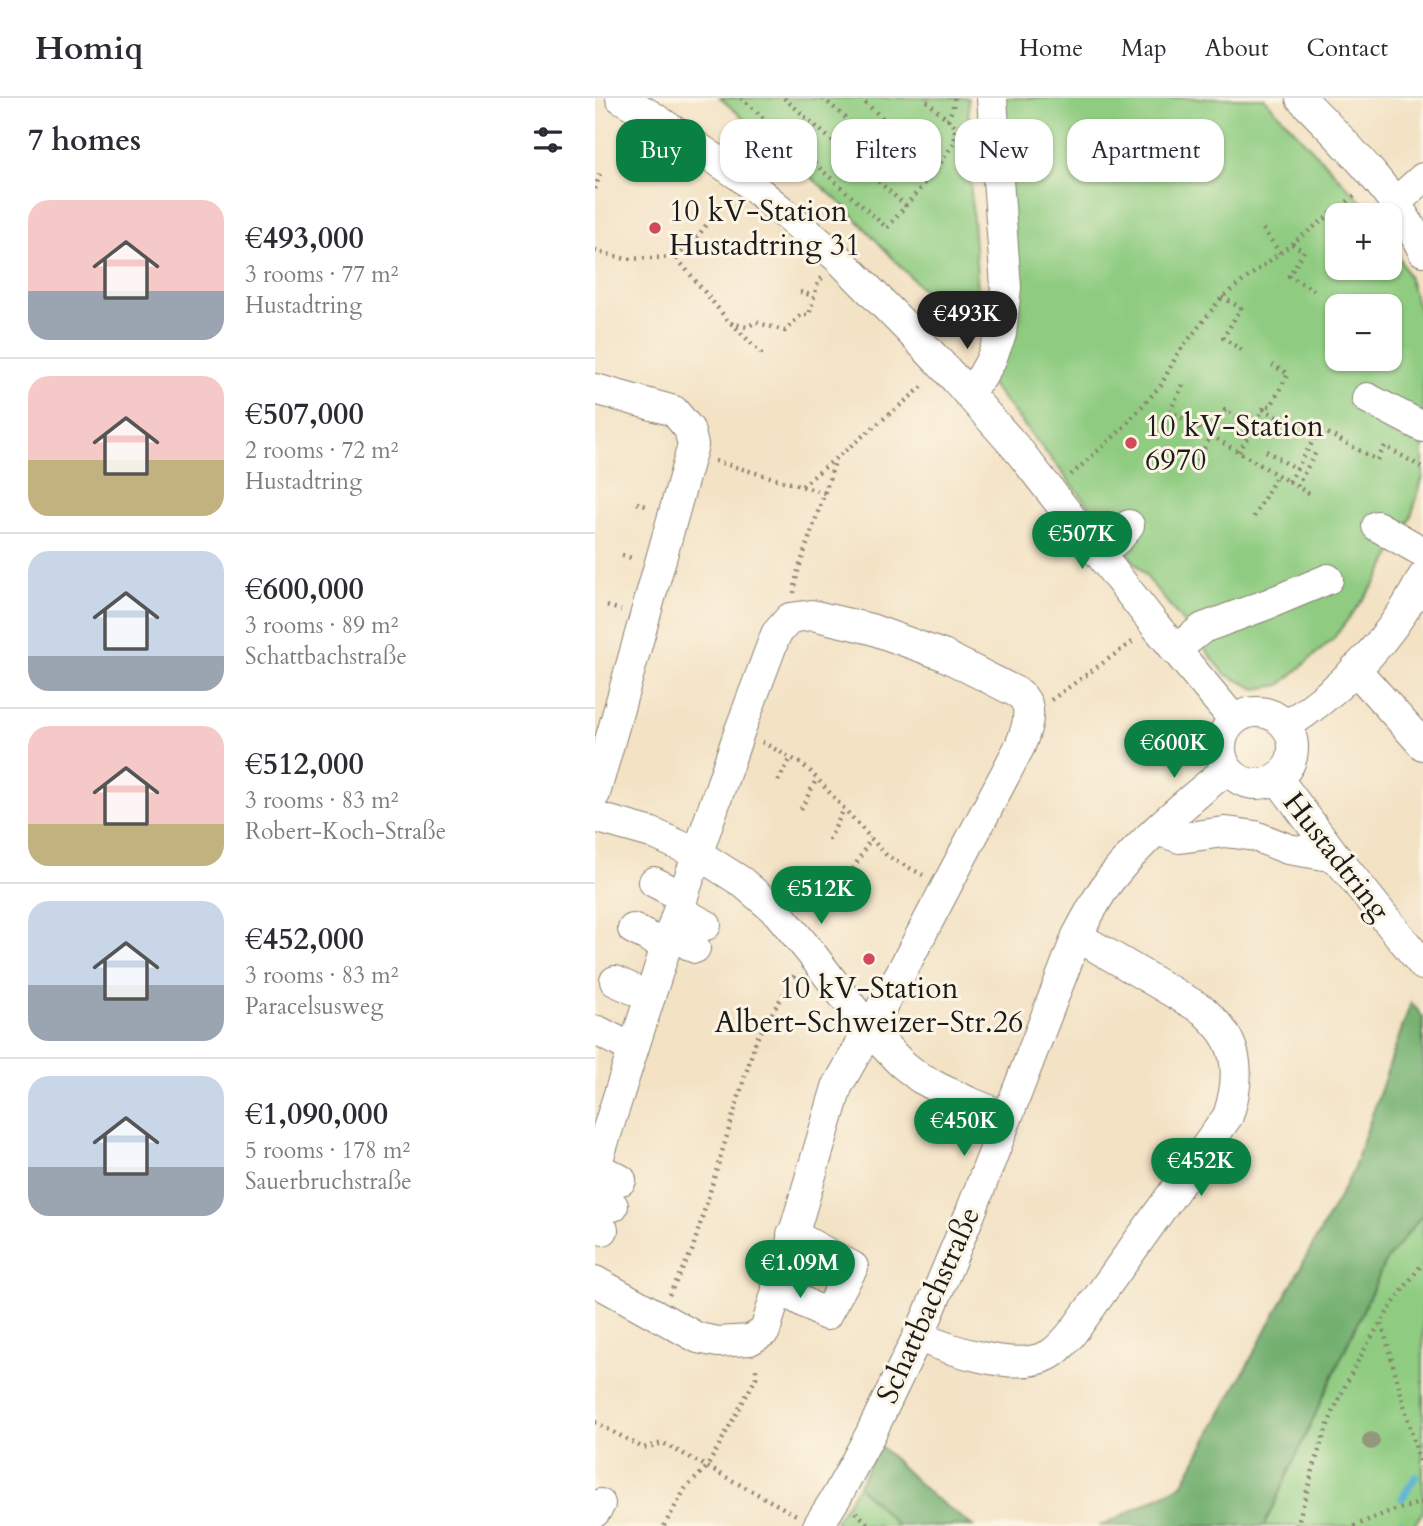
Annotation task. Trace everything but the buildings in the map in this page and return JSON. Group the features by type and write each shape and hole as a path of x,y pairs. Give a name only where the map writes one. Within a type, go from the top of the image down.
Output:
{"street":[{"path":"621,98 740,176 838,258 956,381 1053,492 1175,650 1234,720"},
{"path":"956,381 981,378 1001,334 1006,287 992,98"},
{"path":"1301,98 1340,138 1395,203 1423,178"},
{"path":"1402,215 1423,251"},
{"path":"595,389 674,411 689,429 693,445 595,794"},
{"path":"1367,398 1423,427"},
{"path":"1101,553 1120,537 1129,525"},
{"path":"1377,526 1423,552"},
{"path":"1227,769 1221,755 1222,739 1234,720 1257,712 1273,716 1286,726 1307,712 1355,670 1378,645 1404,610 1423,577"},
{"path":"1175,650 1203,628 1328,579"},
{"path":"595,1281 698,1338 718,1342 750,1340 765,1331 837,1087 870,1031 1020,746 1026,730 1027,704 1020,694 943,655 871,629 833,619 812,615 790,618 776,634 698,853 663,989 613,1107 605,1186"},
{"path":"1355,670 1423,745"},
{"name":"Hustadtring","path":"1227,769 1250,784 1260,784 1277,778 1289,766 1293,750 1286,726"},
{"name":"Schattbachstraße","path":"811,1523 837,1496 918,1336 970,1214 1077,936 1091,909 1110,880 1157,831 1182,806 1227,769"},
{"name":"Hustadtring","path":"1277,778 1336,858 1423,965"},
{"path":"595,817 652,833 698,853 742,883 778,913 870,1031 901,1063 920,1078 1006,1117"},
{"path":"1157,831 1180,838 1223,832 1255,836 1288,849 1336,858"},
{"path":"654,882 663,989"},
{"path":"633,929 663,989"},
{"path":"918,1336 946,1348 1008,1362 1025,1363 1050,1355 1076,1328 1228,1116 1235,1091 1235,1068 1228,1040 1217,1024 1203,1010 1077,936"},
{"path":"615,981 663,989"},
{"path":"598,1031 663,989"},
{"path":"778,1287 826,1315 853,1267 792,1234"}],"path":[{"path":"741,98 887,228 925,182"},
{"path":"784,98 906,206"},
{"path":"823,98 922,185"},
{"path":"860,98 884,119"},
{"path":"923,98 955,126 955,141 941,162"},
{"path":"948,120 954,98"},
{"path":"595,189 600,173"},
{"path":"1053,492 1121,430 1161,385 1178,353 1222,298 1376,179"},
{"path":"595,250 626,259 676,257 695,240 721,205"},
{"path":"1263,229 1280,253"},
{"path":"1292,244 1304,251 1289,276 1314,290"},
{"path":"676,257 730,323 761,353 760,359"},
{"path":"730,323 747,327 757,323 785,331 801,315 809,315 818,282 838,258"},
{"path":"800,292 814,296"},
{"path":"1222,298 1241,308 1223,338 1242,350"},
{"path":"1239,452 1265,406 1271,407 1288,374 1272,365"},
{"path":"802,486 922,387 956,381"},
{"path":"1184,385 1170,411 1310,494"},
{"path":"1263,409 1285,421"},
{"path":"1194,467 1225,410 1253,426"},
{"path":"1289,481 1320,429 1377,460 1385,446 1423,468"},
{"path":"1265,452 1296,469"},
{"path":"1297,486 1316,452"},
{"path":"691,454 825,493"},
{"path":"790,618 797,574 836,459"},
{"path":"1254,517 1277,475"},
{"path":"622,555 633,558"},
{"path":"1060,694 1119,653"},
{"path":"740,730 802,764 887,856 946,886"},
{"path":"778,781 791,758"},
{"path":"801,809 817,779"},
{"path":"828,840 844,808"},
{"path":"853,869 870,838"},
{"path":"658,1316 692,1251 757,1040 798,969 811,953"},
{"path":"1297,1526 1322,1443 1343,1390 1370,1340 1423,1263"},
{"path":"1382,1323 1423,1475"},
{"path":"664,1526 685,1489 707,1467 756,1378 756,1357 750,1340"},
{"path":"595,1422 643,1448 663,1443 811,1523"},
{"path":"1354,1526 1423,1502"}],"green space":[{"path":"720,98 968,98 969,119 955,119 955,182 971,182 978,291 930,298 844,206 816,182 817,119 744,119"},
{"path":"1003,98 1264,98 1363,203 1325,203 1325,280 1402,280 1402,264 1408,276 1423,322 1423,476 1411,517 1378,580 1332,640 1280,685 1256,689 1225,674 990,383 999,182 1053,182 1053,119 1002,119"},
{"path":"1411,1002 1423,1017 1423,1214 1385,1262 1264,1526 1099,1526 1182,1485 1352,1173"},
{"path":"1423,1214 1423,1512 1413,1526 1264,1526 1385,1262"},
{"path":"879,1445 932,1496 973,1526 898,1526 858,1486"},
{"path":"858,1486 898,1526 840,1526 835,1521"}],"waterway":[{"path":"1402,1498 1416,1476"}],"place":[{"name":"10 kV-Station Hustadtring 31","path":"655,228"},
{"name":"10 kV-Station 6970","path":"1131,443"},
{"name":"10 kV-Station Albert-Schweizer-Str.26","path":"869,959"}]}
